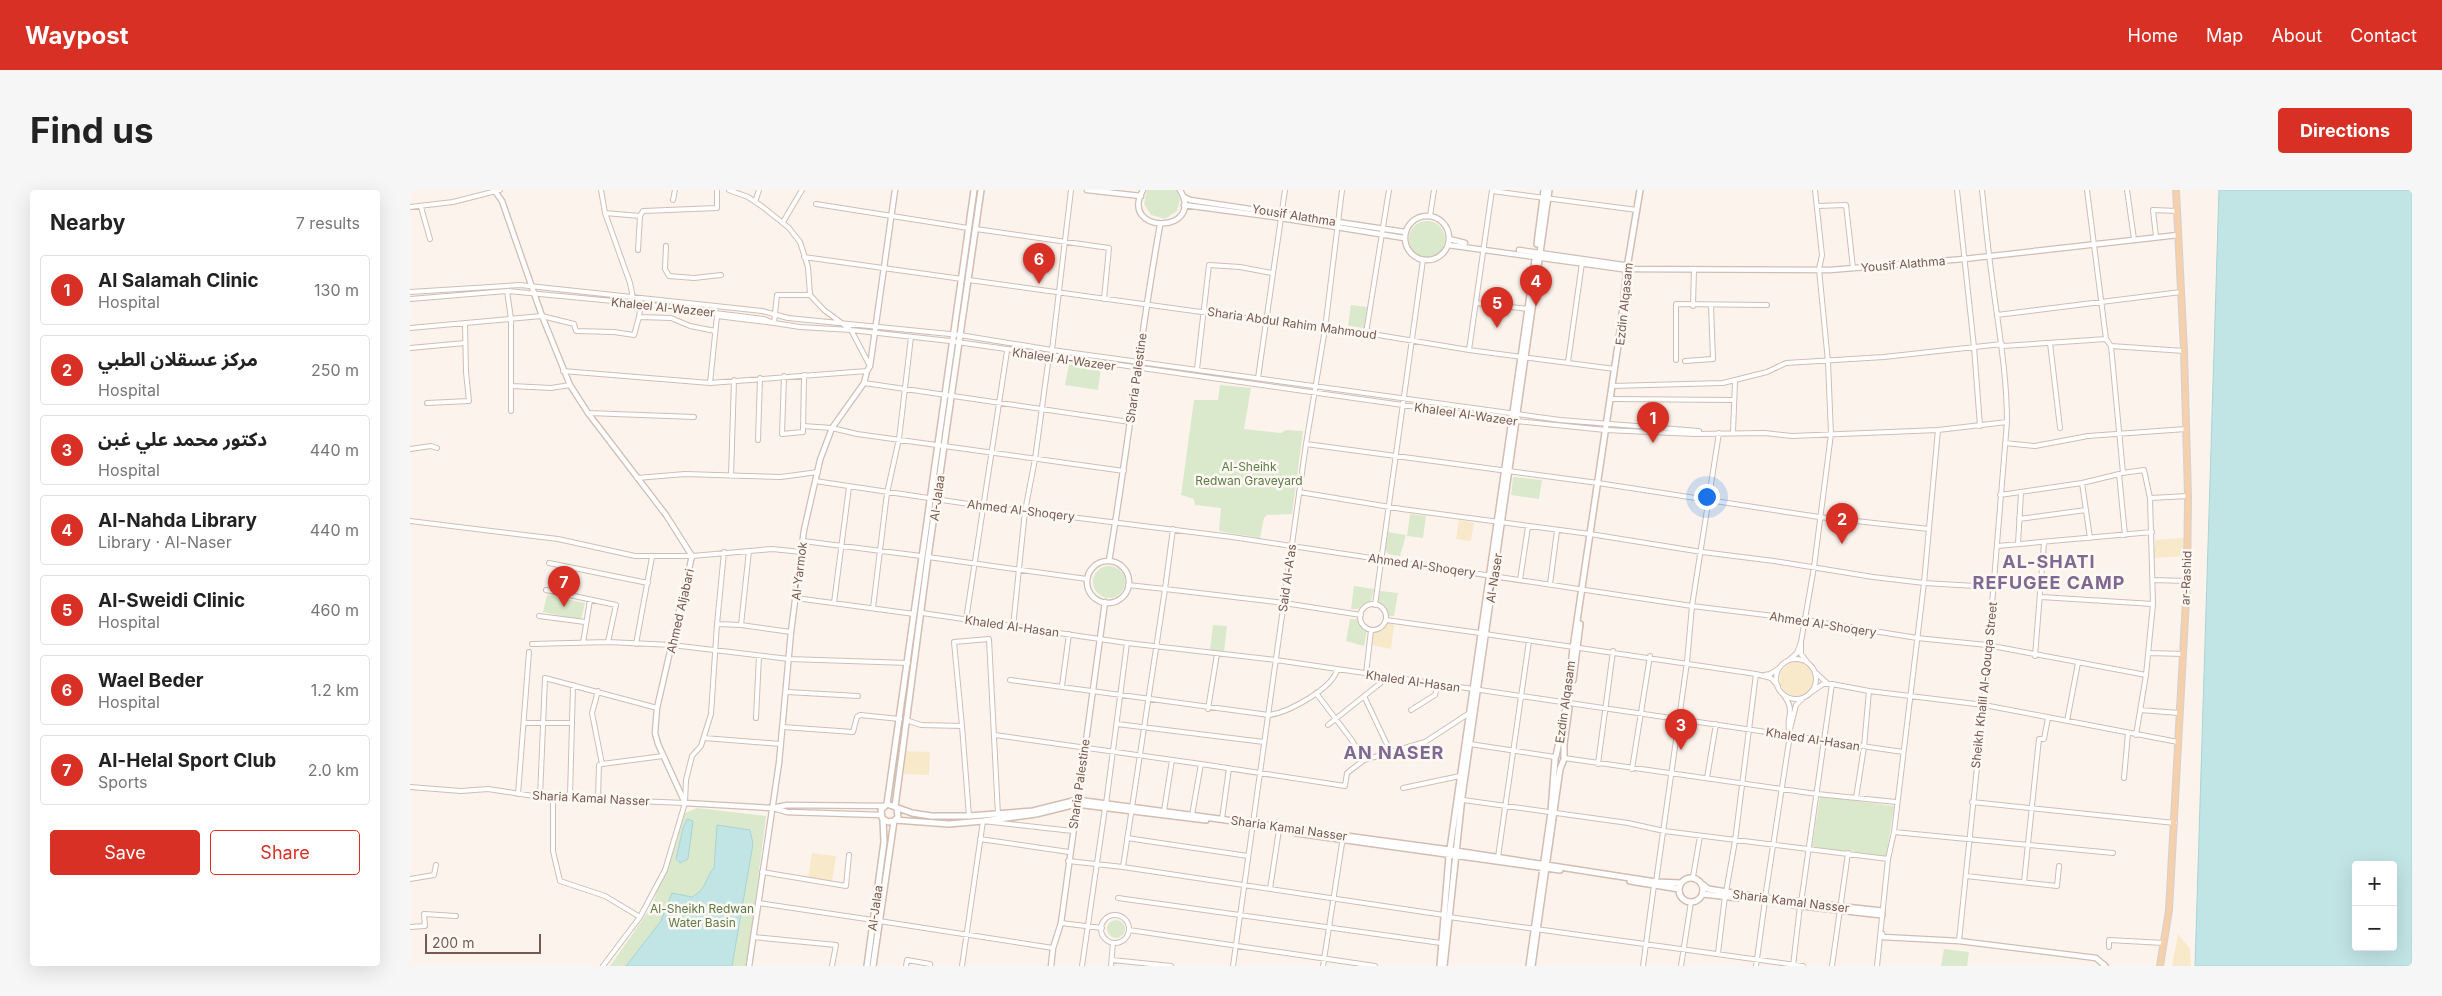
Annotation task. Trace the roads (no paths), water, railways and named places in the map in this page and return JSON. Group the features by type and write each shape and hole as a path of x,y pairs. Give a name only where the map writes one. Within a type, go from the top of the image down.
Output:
{"main road":[{"name":"Al-Jalaa","path":"896,808 928,557 959,342 957,334 962,279 974,190"},
{"name":"Al-Jalaa","path":"886,805 900,719 921,556 953,342 957,334 969,280 981,190"},
{"name":"Al-Naser","path":"1452,853 1463,800 1496,522 1506,472 1523,356 1545,198 1544,190"},
{"name":"Al-Naser","path":"1545,198 1549,190"},
{"name":"Ezdin Alqasam","path":"1613,386 1640,190"},
{"name":"ar-Rashid","path":"2160,966 2164,943 2175,824 2187,581 2188,496 2184,351 2176,190"},
{"name":"Al-Naser","path":"1523,356 1537,254"},
{"name":"Ezdin Alqasam","path":"1530,966 1560,768 1564,759 1575,647 1608,424 1628,268"},
{"name":"Al-Naser","path":"1491,576 1502,524 1506,472"},
{"name":"Al-Naser","path":"1444,966 1446,916 1460,776 1468,714 1476,690"},
{"name":"Ezdin Alqasam","path":"1553,812 1556,758 1568,704"},
{"path":"1556,758 1558,763 1564,759"},
{"name":"Sharia Kamal Nasser","path":"896,808 930,816 968,816 1033,811 1076,802 1680,886"},
{"name":"Sharia Kamal Nasser","path":"895,820 940,824 984,821 1036,814 1076,802"},
{"path":"886,805 896,808 898,814 895,820 882,818 881,810 886,805"},
{"name":"Sharia Kamal Nasser","path":"1132,809 1222,818 1279,830 1342,838"},
{"name":"Al-Jalaa","path":"867,966 884,842 882,818"},
{"name":"Al-Jalaa","path":"873,966 895,820"},
{"name":"Sharia Kamal Nasser","path":"1452,853 1498,857 1544,866"},
{"path":"1693,877 1702,884 1703,894 1698,900 1691,902 1683,899 1680,886 1684,879 1693,877"},
{"name":"Sharia Kamal Nasser","path":"1702,884 1708,889 1726,894 1840,910 1882,913"},
{"path":"1703,894 1726,894"},
{"name":"Al-Naser","path":"1440,966 1441,944 1446,916"}],"street":[{"path":"410,328 542,316 574,324 576,330 634,335 640,310 634,303 605,213 601,190"},
{"path":"673,200 674,190"},
{"path":"638,250 640,216 643,211 717,208 718,190"},
{"path":"730,190 741,192 783,222 800,242 808,267 810,295"},
{"path":"755,202 759,190"},
{"path":"783,222 802,190"},
{"name":"Al-Yarmok","path":"749,966 781,744 791,632 803,541 818,472 832,428 864,383 868,368 895,190"},
{"path":"1052,350 1071,190"},
{"path":"1087,190 1141,196"},
{"path":"1144,190 1140,205 1143,215 1150,222 1160,225 1171,223 1177,219 1184,205 1184,197 1180,190"},
{"path":"1258,378 1285,190"},
{"name":"Said Al-A'as","path":"1233,966 1291,547 1316,386 1342,190"},
{"path":"1366,333 1389,190"},
{"path":"1430,216 1434,190"},
{"path":"1469,350 1492,190 1637,210"},
{"path":"1815,190 1822,255 1819,269 1828,362 1831,434 1801,654 1827,683"},
{"path":"1957,190 1974,347 1980,426"},
{"name":"Sheikh Khalil Al-Qouqa Street","path":"1959,941 1972,802 1984,705 1987,645 2007,422 2007,390 2003,345 1989,256 1982,190"},
{"path":"2087,190 2106,339 2111,346 2120,433 2125,535"},
{"path":"2126,190 2134,239"},
{"path":"410,207 421,207 497,191"},
{"name":"Ahmed Aljabari","path":"497,191 542,316 570,385 588,413 666,515 692,556 657,708 655,733 685,803"},
{"name":"Yousif Alathma","path":"1184,197 1190,200 1383,232 1404,238"},
{"path":"816,204 968,228"},
{"name":"Yousif Alathma","path":"1184,205 1281,215"},
{"path":"1817,206 1846,205 1853,268"},
{"path":"421,207 430,239"},
{"path":"2156,237 2153,210 2177,211"},
{"path":"605,213 640,216"},
{"path":"1430,216 1444,224 1449,239 1448,245 1437,258 1423,260 1410,252 1404,238 1405,232 1415,219 1430,216"},
{"name":"Sharia Palestine","path":"1109,561 1139,369 1146,303 1160,225"},
{"path":"976,229 1109,248 1104,299"},
{"name":"Yousif Alathma","path":"1383,232 1405,232"},
{"name":"Yousif Alathma","path":"1537,254 1582,263 1628,268 1853,268 1964,259 2178,235"},
{"name":"Yousif Alathma","path":"1449,239 1484,247"},
{"name":"Yousif Alathma","path":"1448,245 1484,247 1623,265 1628,268"},
{"path":"666,246 665,269 669,276 694,278 721,275"},
{"path":"804,257 962,279"},
{"path":"1375,605 1423,260"},
{"path":"1568,362 1582,263"},
{"path":"1197,369 1209,265 1240,267 1272,273"},
{"path":"1693,306 1694,269"},
{"name":"Sharia Abdul Rahim Mahmoud","path":"969,280 1324,329 1366,333 1469,350 1615,369"},
{"name":"Khaleel Al-Wazeer","path":"410,292 496,286 532,286 633,297 788,318 957,334 1052,350 1403,398 1606,430 1732,432 1792,436 1938,430 2007,422"},
{"path":"506,291 511,319 512,411"},
{"name":"Khaleel Al-Wazeer","path":"410,299 506,291 634,303 764,319 774,323 800,327 874,332 959,342 1402,405 1514,417 1719,433"},
{"path":"1997,315 2181,292"},
{"path":"563,371 710,383 868,368 851,330 839,322 810,295 776,295 774,323 717,316 710,383"},
{"path":"1476,303 1528,309"},
{"path":"1676,360 1676,304 1693,306 1767,304"},
{"path":"1685,361 1713,359 1711,305"},
{"path":"639,317 671,318 690,326 715,331"},
{"path":"427,403 469,401 465,324"},
{"path":"873,608 887,493 899,439 903,387 911,337"},
{"path":"1613,386 1735,382 1767,372 1786,363 1828,362 1974,347 2106,339"},
{"path":"410,348 465,343"},
{"path":"2050,343 2060,428"},
{"path":"2111,346 2184,351"},
{"path":"966,620 1006,350"},
{"path":"1013,626 1025,511 1035,459 1049,356"},
{"path":"784,376 782,434 803,432 804,375"},
{"path":"758,440 760,378"},
{"path":"731,476 734,380"},
{"path":"1732,432 1735,382"},
{"path":"864,383 903,387 1130,422"},
{"path":"512,386 551,388 570,385"},
{"path":"1611,399 1734,400"},
{"path":"588,413 694,417"},
{"path":"803,426 832,428 1124,471"},
{"path":"2005,442 2035,446 2088,436 2186,429"},
{"path":"1878,966 1888,859 1894,832 1896,802 1911,697 1916,638 1924,583 1938,430"},
{"path":"1643,966 1688,662 1692,606 1702,552 1719,433"},
{"path":"1306,444 1599,484 1819,517 1929,529"},
{"path":"410,449 431,446 437,448"},
{"path":"2000,495 2021,494 2144,470 2150,498 2154,580 2146,675 2136,735"},
{"path":"637,478 660,474 781,477 818,472"},
{"name":"Ahmed Al-Shoqery","path":"816,481 937,500 1116,522 1381,559 1692,606 1806,620 1916,638 1987,645 2035,656 2146,675"},
{"path":"2082,483 2090,538"},
{"path":"834,603 849,487"},
{"path":"1299,492 1502,524 1557,530 1924,583 1993,587"},
{"path":"2018,544 2021,494"},
{"path":"2150,498 2188,496"},
{"path":"2019,519 2086,510"},
{"path":"410,521 558,539 635,556 692,556 772,549 802,552"},
{"path":"1520,580 1528,527"},
{"path":"1123,867 1173,530"},
{"path":"1550,584 1557,530"},
{"path":"1997,546 2152,532"},
{"path":"803,541 921,556"},
{"path":"2035,656 2044,543"},
{"path":"740,625 749,551"},
{"path":"603,966 640,917 665,870 685,803 686,780 692,756 701,746 704,738 711,714 716,624 724,552"},
{"path":"636,644 652,557"},
{"path":"928,557 1088,578"},
{"path":"1109,561 1117,563 1125,569 1128,585 1120,598 1105,602 1091,594 1088,578 1096,565 1109,561"},
{"path":"549,563 648,582"},
{"path":"2154,580 2187,581"},
{"path":"1128,585 1284,603 1361,615"},
{"path":"546,590 616,605 608,642"},
{"path":"2041,597 2153,604"},
{"path":"796,598 914,614"},
{"path":"583,643 590,600"},
{"name":"Sharia Palestine","path":"1051,966 1053,948 1061,923 1083,748 1105,602"},
{"path":"1375,605 1383,608 1386,620 1382,627 1371,630 1362,623 1361,615 1368,606 1375,605"},
{"name":"Khaled Al-Hasan","path":"922,613 1127,643 1276,660 1903,752"},
{"path":"539,616 585,622"},
{"path":"1386,620 1650,656 1756,674 1770,674 1782,666 1797,653 1802,642"},
{"path":"716,624 740,625 791,632"},
{"path":"1366,674 1371,630"},
{"path":"1062,686 1069,634"},
{"path":"968,816 954,642 990,638 998,815"},
{"path":"1498,857 1529,641"},
{"path":"532,644 608,642 672,645 789,659 908,663"},
{"path":"1082,966 1127,643"},
{"path":"1598,764 1613,651"},
{"path":"518,794 530,652"},
{"path":"2148,653 2183,654"},
{"path":"1208,709 1217,654"},
{"path":"756,718 760,656"},
{"path":"1632,769 1650,656"},
{"path":"1788,661 1798,659 1807,662"},
{"path":"2067,721 2078,664"},
{"path":"1778,686 1777,675 1782,666"},
{"path":"1782,693 1794,698 1808,694 1816,681 1814,669"},
{"path":"1010,680 1062,686 1208,709 1269,715 1278,714 1316,693 1335,677 1337,670"},
{"path":"1718,952 1735,840 1756,674"},
{"path":"1762,674 1770,678 1778,686 1791,706 1790,734"},
{"path":"1328,725 1388,677"},
{"path":"540,797 544,678 657,708"},
{"path":"1756,966 1774,845 1780,789 1796,706 1821,685 1827,683 1911,697 1984,705 2178,742"},
{"path":"1793,965 1832,684"},
{"path":"570,797 573,685"},
{"path":"1411,710 1435,695 1438,685"},
{"path":"598,691 592,713 602,764"},
{"path":"1856,798 1864,747 1869,691"},
{"path":"787,692 858,696"},
{"path":"1316,693 1351,739 1364,760"},
{"path":"1364,696 1391,753"},
{"path":"2140,710 2179,713"},
{"path":"995,735 1260,772 1345,786 1347,773 1364,760 1425,742 1468,714"},
{"path":"783,727 853,732 857,717 860,715 900,719"},
{"path":"2024,882 2039,739 2044,739 2048,718"},
{"path":"906,720 921,725 962,726"},
{"path":"525,723 571,723"},
{"path":"1117,724 1264,742"},
{"path":"1707,778 1716,724"},
{"path":"2124,778 2128,733"},
{"path":"704,738 781,744"},
{"path":"1470,744 1556,758"},
{"path":"598,798 599,765 664,756"},
{"path":"1564,759 1632,769 1671,772 1817,794 1896,802"},
{"path":"1164,811 1172,760"},
{"path":"1192,815 1201,764"},
{"path":"1222,818 1229,768"},
{"path":"1403,788 1460,776"},
{"name":"Sharia Kamal Nasser","path":"410,787 461,791 488,789 540,797 598,798 772,808 787,812 882,818"},
{"path":"553,797 553,850 560,881 605,896 640,917"},
{"path":"1463,800 1628,823 1700,836 1888,859"},
{"path":"1972,802 2175,824"},
{"name":"Sharia Kamal Nasser","path":"772,808 788,805 886,805"},
{"path":"962,966 984,821 1072,830"},
{"path":"1270,889 1279,830"},
{"path":"1894,832 2113,853"},
{"path":"1693,877 1700,836"},
{"path":"1127,838 1248,856"},
{"path":"1323,966 1327,928 1342,838"},
{"path":"980,839 1069,852"},
{"path":"1832,966 1848,853"},
{"path":"762,872 846,886 849,855"},
{"path":"1068,861 1123,867 1536,930 1718,952 1757,960 1803,966"},
{"path":"410,879 434,875 436,865"},
{"path":"1966,876 2057,886 2059,866"},
{"path":"1118,898 1441,944"},
{"path":"1681,966 1691,902"},
{"path":"758,903 873,920"},
{"path":"410,927 425,926 424,914 456,916"},
{"path":"1116,916 1125,919 1129,930 1124,940 1113,943 1105,938 1102,928 1106,919 1116,916"},
{"path":"879,920 1053,948"},
{"path":"1061,923 1102,928"},
{"path":"1129,930 1375,966"},
{"path":"1882,934 1883,936 1959,941 2096,958 2104,966"},
{"path":"753,937 836,945 832,966"},
{"path":"2109,947 2109,940 2164,943"},
{"path":"1112,966 1113,943"},
{"path":"906,966 907,960 930,964 930,966"},
{"path":"1112,960 1171,966"}],"water":[{"path":"2219,190 2412,190 2412,966 2195,966"},
{"path":"687,819 693,821 688,859 680,863 676,859"},
{"name":"Al-Sheikh Redwan Water Basin","path":"717,825 750,830 753,844 732,966 626,966 661,921 672,893 692,897 703,887 714,868"}],"place":[{"name":"Wael Beder","path":"1039,284"},
{"name":"Al-Nahda Library","path":"1536,306"},
{"name":"Al-Sweidi Clinic","path":"1497,328"},
{"name":"Al Salamah Clinic","path":"1653,443"},
{"name":"مركز عسقلان الطبي","path":"1842,544"},
{"name":"Al-Helal Sport Club","path":"564,607"},
{"name":"دكتور محمد علي غبن","path":"1681,750"}],"district":[{"name":"AL-SHATI REFUGEE CAMP","path":"2049,571"},
{"name":"AN NASER","path":"1394,752"}],"park label":[{"name":"Al-Sheihk Redwan Graveyard","path":"1249,473"}]}
